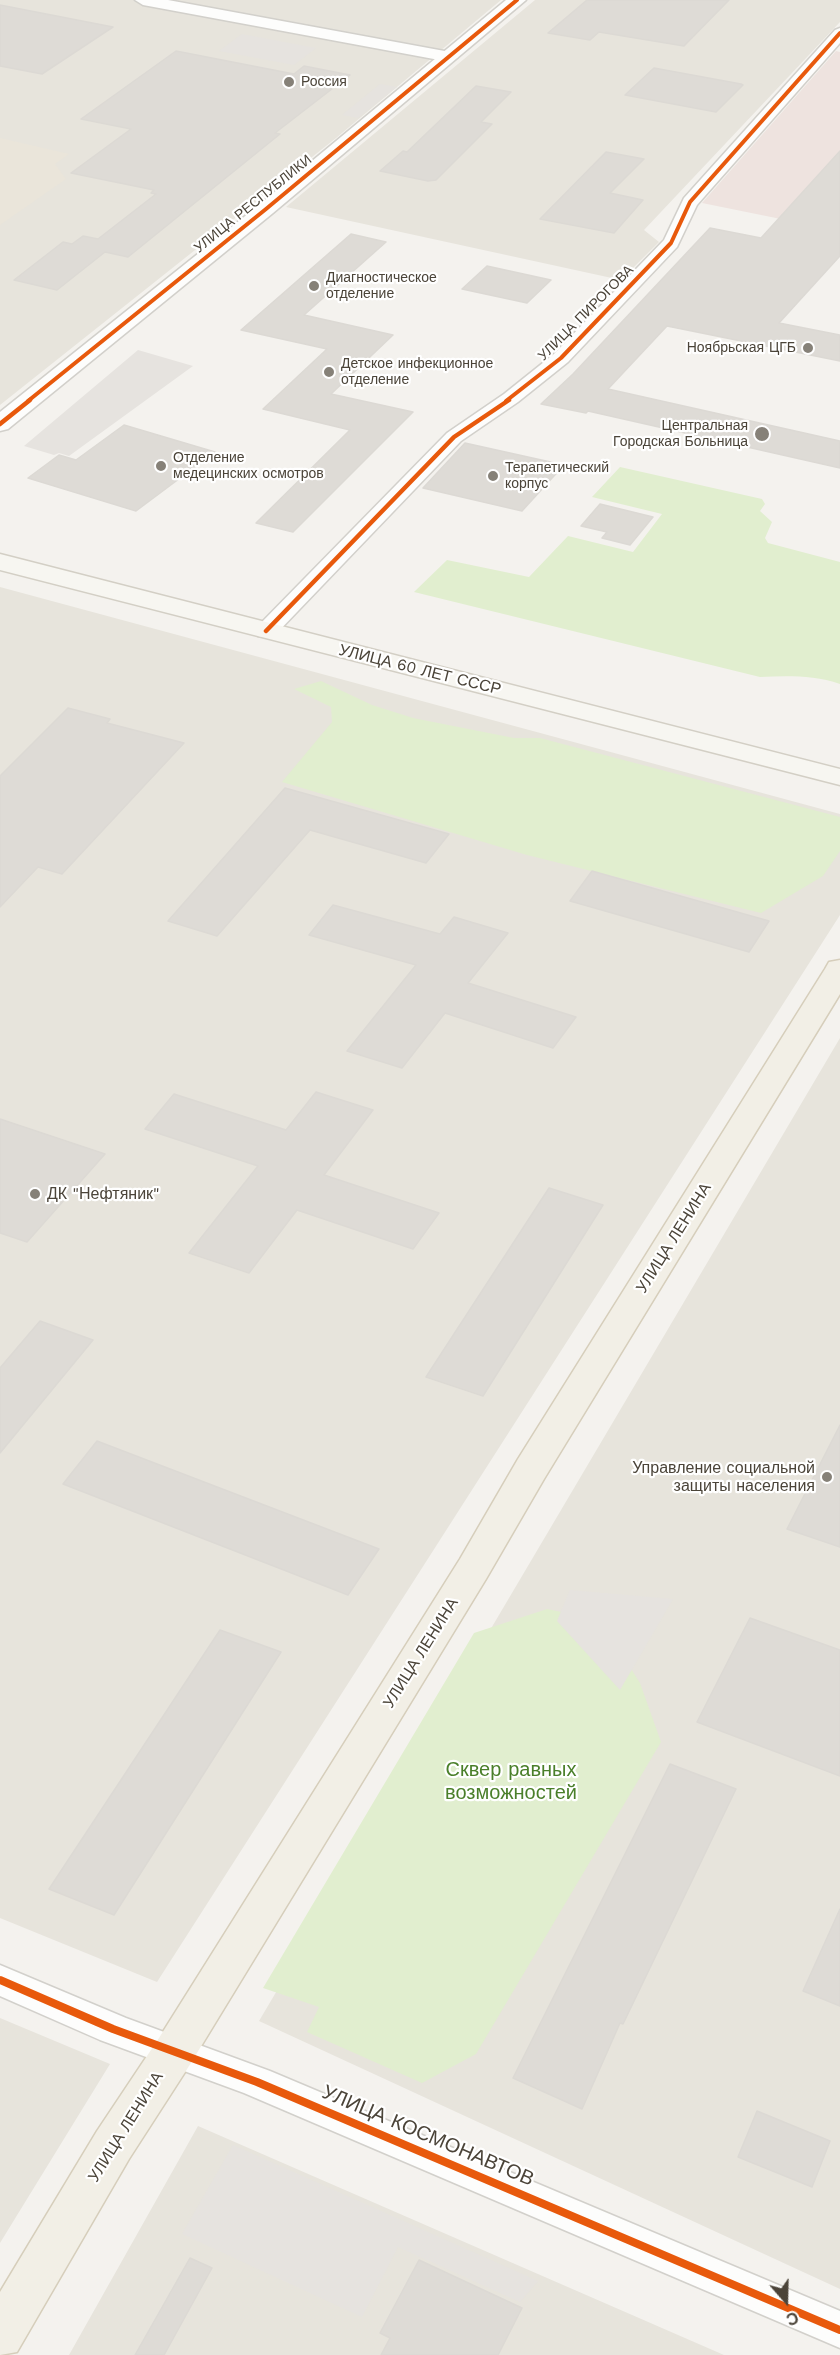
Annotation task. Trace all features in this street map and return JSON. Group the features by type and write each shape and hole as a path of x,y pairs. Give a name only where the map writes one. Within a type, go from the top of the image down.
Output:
{"main road":[{"name":"УЛИЦА 60 ЛЕТ СССР","path":"0,562 840,777"},
{"name":"УЛИЦА ЛЕНИНА","path":"0,2336 113,2145 174,2052 840,969"}],"street":[{"path":"143,0 450,57"},
{"name":"УЛИЦА РЕСПУБЛИКИ","path":"0,424 275,202 517,0"},
{"name":"УЛИЦА ПИРОГОВА","path":"266,631 454,437 561,358 594,325 671,243 677,233 684,209 690,201 838,39"},
{"name":"УЛИЦА КОСМОНАВТОВ","path":"0,1980 113,2029 268,2087 840,2330"}],"shaded area":[{"path":"0,0 501,0 336,138 0,405"},
{"path":"535,0 840,0 840,22 644,230 659,242 621,280 286,207"},
{"path":"242,34 316,48 294,65 219,51"},
{"path":"836,51 840,52 840,231 702,203"},
{"path":"380,84 397,87 358,118 342,115"},
{"path":"0,138 69,154 55,164 66,179 0,225"},
{"path":"138,350 193,366 69,456 59,453 54,455 24,446"},
{"path":"0,587 840,814 840,915 157,1982 0,1918"},
{"path":"840,1038 840,2289 259,2021"},
{"path":"570,1590 673,1599 620,1690 557,1621"},
{"path":"0,2018 110,2064 0,2243"},
{"path":"198,2126 724,2355 69,2355"},
{"path":"233,2145 538,2281 520,2302 398,2247 362,2317 182,2234"}],"green space":[{"path":"620,467 762,499 765,504 760,511 772,522 765,538 768,543 840,562 840,684 790,676 760,677 414,592 447,560 529,577 568,536 633,552 662,514 592,497"},
{"path":"321,681 372,705 413,718 514,738 540,738 840,817 840,851 823,876 761,913 527,855 282,782 332,722 331,707 294,689"},
{"name":"Сквер равных возможностей","path":"547,1609 600,1620 640,1683 661,1742 476,2054 422,2083 307,2032 319,2007 263,1988 474,1633"}],"building":[{"path":"587,0 729,0 684,46 599,32 590,40 548,33"},
{"path":"0,5 113,27 42,74 0,66"},
{"path":"176,51 294,74 304,66 350,75 275,133 280,134 128,257 105,252 57,290 14,280 63,242 72,244 83,236 98,239 156,194 151,193 154,190 71,173 131,129 81,119"},
{"path":"654,68 743,85 716,112 625,95"},
{"path":"476,86 511,92 481,122 492,124 436,180 428,181 380,171 403,151 407,152"},
{"path":"840,151 840,256 779,323 840,335 840,361 667,326 608,389 840,441 840,468 588,411 586,413 541,404 573,374 710,228 761,238"},
{"path":"606,152 644,159 610,193 643,200 614,233 540,219"},
{"path":"351,234 386,242 304,315 393,335 331,394 413,412 293,532 256,523 350,430 263,409 327,349 241,330"},
{"path":"487,266 551,280 527,303 462,289"},
{"name":"Отделение медецинских осмотров","path":"124,425 215,452 136,511 28,478 59,455 76,460"},
{"name":"Терапетический корпус","path":"465,443 564,465 522,511 423,488"},
{"path":"600,504 653,517 630,545 602,538 607,532 581,526"},
{"path":"68,708 110,719 107,723 184,743 62,874 38,867 0,907 0,776"},
{"path":"285,788 449,834 426,863 310,830 217,936 168,921"},
{"path":"592,871 769,921 749,952 570,901"},
{"path":"333,905 440,934 454,917 508,933 468,983 576,1017 553,1048 445,1013 402,1068 347,1051 416,965 309,935"},
{"path":"316,1092 373,1110 324,1175 439,1213 413,1249 297,1210 249,1273 189,1253 258,1166 145,1129 174,1094 286,1130"},
{"name":"ДК \"Нефтяник\"","path":"0,1119 105,1154 27,1242 0,1233"},
{"path":"549,1188 603,1205 483,1396 426,1377"},
{"path":"40,1321 93,1340 0,1453 0,1368"},
{"name":"Управление социальной защиты населения","path":"840,1425 840,1547 787,1529"},
{"path":"97,1441 379,1549 348,1595 63,1484"},
{"path":"750,1618 840,1650 840,1776 697,1722"},
{"path":"220,1630 281,1652 114,1915 49,1889"},
{"path":"670,1764 736,1789 623,2024 620,2023 582,2109 513,2078"},
{"path":"840,1909 840,2006 803,1991"},
{"path":"757,2111 830,2141 812,2187 738,2157"},
{"path":"190,2258 212,2268 164,2355 135,2355"},
{"path":"419,2260 522,2308 498,2355 381,2355 390,2338 380,2333"}],"cycle path":[{"path":"0,424 266,209 517,0"},
{"path":"266,631 454,437 511,398 561,358 671,243 690,202 840,33"},
{"path":"0,1980 113,2029 257,2082 840,2330"}],"place":[{"name":"Россия","path":"289,82"},
{"name":"Диагностическое отделение","path":"314,286"},
{"name":"Ноябрьская ЦГБ","path":"808,348"},
{"name":"Детское инфекционное отделение","path":"329,372"},
{"name":"Центральная Городская Больница","path":"762,434"},
{"name":"Отделение медецинских осмотров","path":"161,466"},
{"name":"Терапетический корпус","path":"493,476"},
{"name":"ДК \"Нефтяник\"","path":"35,1194"},
{"name":"Управление социальной защиты населения","path":"827,1477"}]}
